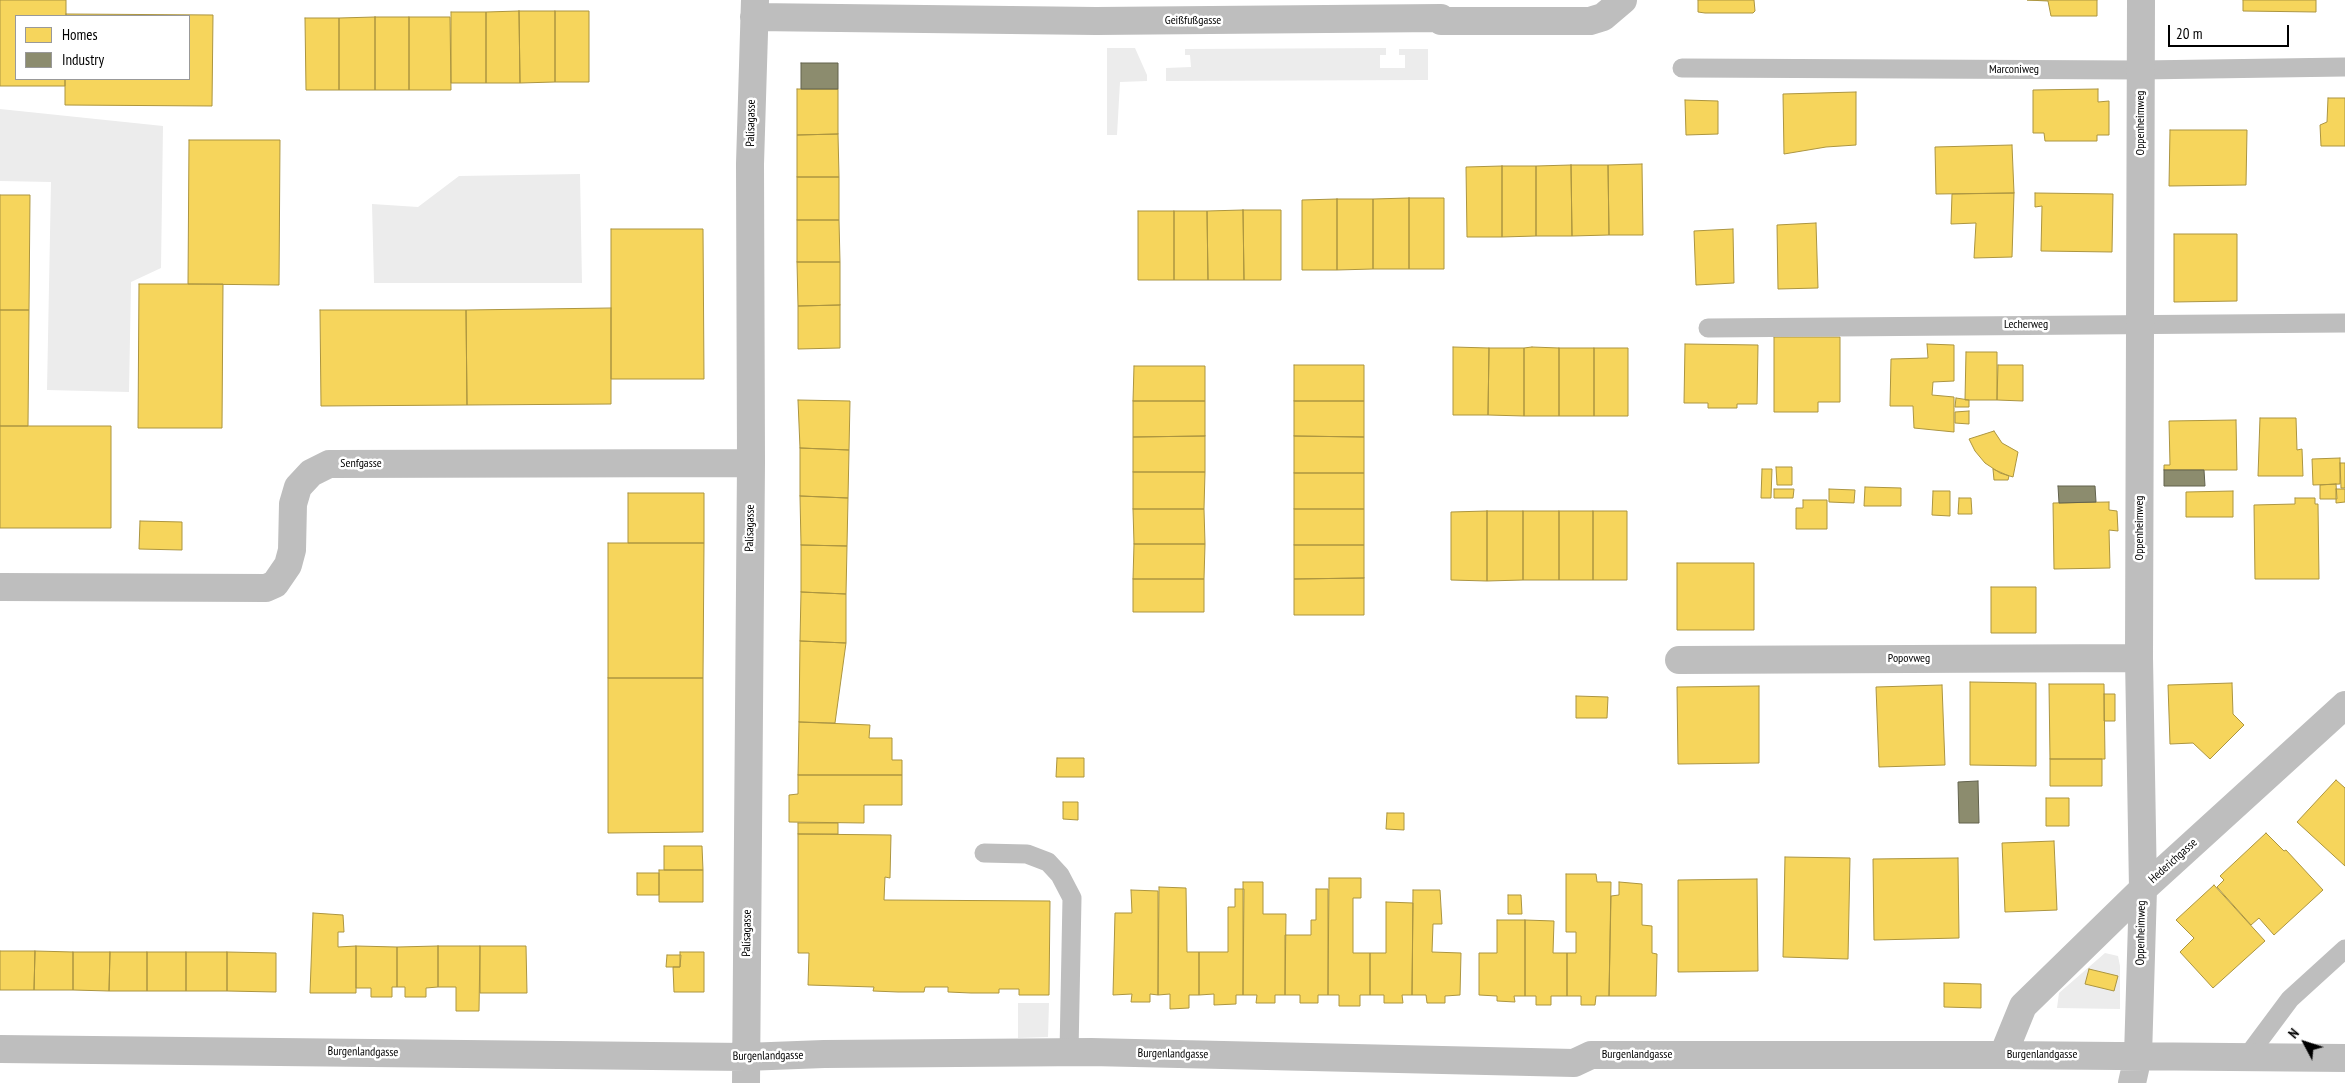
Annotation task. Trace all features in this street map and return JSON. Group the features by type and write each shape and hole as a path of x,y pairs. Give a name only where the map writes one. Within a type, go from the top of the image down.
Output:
{"street":[{"name":"Geißfußgasse","path":"754,8 1096,21 1441,18 1441,21 1590,21 1602,18 1623,0"},
{"name":"Oppenheimweg","path":"2132,1083 2138,1056 2143,889 2140,658 2141,0"},
{"name":"Palisagasse","path":"746,1070 751,463 750,164 754,8"},
{"name":"Senfgasse","path":"0,587 266,588 275,584 288,565 292,550 293,504 298,486 311,473 328,464 751,463"},
{"name":"Popovweg","path":"1679,660 2140,658"},
{"name":"Hederichgasse","path":"2003,1055 2023,1006 2143,889 2345,705"},
{"name":"Burgenlandgasse","path":"0,1049 746,1070 824,1054 1069,1052 1571,1073 1591,1055 2003,1055 2345,1058"}],"lane":[{"name":"Marconiweg","path":"1682,68 2141,70 2345,67"},
{"name":"Lecherweg","path":"1708,328 2345,323"},
{"path":"984,853 1027,854 1048,862 1060,875 1072,898 1069,1052"},
{"path":"2246,1058 2290,999 2345,950"}],"shaded area":[{"path":"1107,48 1135,48 1147,75 1147,81 1120,82 1117,135 1107,135"},
{"path":"1386,48 1386,55 1380,55 1380,68 1405,68 1405,55 1399,55 1399,49 1428,49 1428,80 1166,81 1166,68 1191,67 1190,55 1185,55 1185,49"},
{"path":"0,109 163,126 161,268 131,282 129,392 47,390 51,182 0,181"},
{"path":"580,174 582,283 374,283 372,204 418,207 459,176"},
{"path":"2105,953 2118,956 2120,966 2120,1009 2057,1008 2059,993"},
{"path":"1018,1003 1049,1003 1048,1037 1018,1038"}],"building: Homes":[{"path":"0,0 66,0 66,15 15,15 15,80 65,80 65,86 0,86"},
{"path":"1698,0 1754,0 1755,11 1753,13 1698,12"},
{"path":"2027,0 2097,0 2097,16 2051,16 2048,1"},
{"path":"2243,0 2316,0 2316,12 2243,11"},
{"path":"519,11 555,11 555,82 520,83"},
{"path":"519,11 520,83 486,83 486,12"},
{"path":"555,11 589,11 589,82 555,82"},
{"path":"451,12 486,12 486,83 451,83"},
{"path":"66,14 213,15 212,106 65,105 65,80 190,80 190,15"},
{"path":"375,17 409,17 409,90 375,90"},
{"path":"375,17 375,90 339,90 339,18"},
{"path":"409,17 450,17 451,90 409,90"},
{"path":"305,18 339,18 339,90 306,90"},
{"path":"797,89 838,89 838,134 797,135"},
{"path":"2098,89 2098,102 2109,101 2109,135 2097,135 2097,141 2045,141 2044,133 2033,133 2033,90"},
{"path":"1856,92 1856,145 1826,147 1784,154 1783,94"},
{"path":"2328,98 2345,98 2345,146 2321,146 2320,125 2327,122"},
{"path":"1685,100 1718,101 1718,134 1686,135"},
{"path":"2170,130 2247,130 2246,185 2169,186"},
{"path":"838,134 839,177 797,177 797,135"},
{"path":"189,140 280,140 279,285 188,284"},
{"path":"2012,145 2014,193 1936,194 1935,147"},
{"path":"1642,164 1643,235 1609,235 1608,165"},
{"path":"1571,165 1608,165 1609,235 1572,236"},
{"path":"1571,165 1572,236 1536,236 1536,166"},
{"path":"1502,166 1502,237 1467,237 1466,167"},
{"path":"1502,166 1536,166 1536,236 1502,237"},
{"path":"797,177 839,177 839,220 797,220"},
{"path":"2014,193 2012,257 1974,258 1976,223 1951,224 1952,194"},
{"path":"2035,193 2113,194 2112,252 2041,251 2042,206 2035,207"},
{"path":"0,195 30,195 29,310 0,310"},
{"path":"1409,198 1444,198 1444,269 1409,269"},
{"path":"1409,198 1409,269 1373,269 1373,199"},
{"path":"1337,199 1373,199 1373,269 1337,270"},
{"path":"1337,199 1337,270 1302,270 1302,200"},
{"path":"1243,210 1281,210 1281,280 1244,280"},
{"path":"1243,210 1244,280 1208,280 1207,211"},
{"path":"1138,211 1174,211 1174,280 1138,280"},
{"path":"1174,211 1207,211 1208,280 1174,280"},
{"path":"797,220 839,220 840,262 797,262"},
{"path":"1816,223 1818,288 1778,289 1777,225"},
{"path":"611,229 703,229 704,379 611,379"},
{"path":"1733,229 1734,283 1696,285 1694,231"},
{"path":"2174,234 2237,234 2237,301 2174,302"},
{"path":"797,262 840,262 840,305 798,306"},
{"path":"139,284 223,284 222,428 138,428"},
{"path":"840,305 840,348 798,349 798,306"},
{"path":"611,308 611,404 467,405 466,310"},
{"path":"0,310 29,310 28,426 0,426"},
{"path":"320,310 466,310 467,405 321,406"},
{"path":"1774,337 1840,337 1840,402 1818,402 1818,412 1774,412"},
{"path":"1685,344 1758,345 1757,404 1737,404 1737,408 1708,408 1708,403 1684,403"},
{"path":"1927,344 1954,345 1954,381 1933,382 1932,395 1954,397 1954,432 1914,428 1913,406 1890,406 1891,359 1928,358"},
{"path":"1453,347 1489,348 1488,415 1453,415"},
{"path":"1489,348 1524,348 1524,416 1488,415"},
{"path":"1524,348 1559,348 1559,416 1524,416"},
{"path":"1559,348 1594,348 1594,416 1559,416"},
{"path":"1594,348 1628,348 1628,416 1594,416"},
{"path":"1966,352 1997,352 1997,400 1965,400"},
{"path":"1294,365 1364,365 1364,401 1294,401"},
{"path":"1998,365 2023,365 2023,401 1997,400"},
{"path":"1134,366 1205,366 1205,401 1133,401"},
{"path":"1956,398 1969,400 1969,407 1955,407"},
{"path":"798,400 850,401 849,450 800,448"},
{"path":"1133,401 1205,401 1205,436 1133,437"},
{"path":"1294,401 1364,401 1364,437 1294,436"},
{"path":"1969,411 1969,424 1955,423 1955,412"},
{"path":"2260,418 2296,418 2297,450 2302,449 2303,476 2258,476"},
{"path":"2236,420 2237,470 2164,470 2164,465 2170,465 2169,421"},
{"path":"0,426 111,426 111,528 0,528"},
{"path":"1994,431 2002,443 2018,452 2013,477 2000,473 1985,463 1975,451 1969,439"},
{"path":"1205,436 1205,472 1133,472 1133,437"},
{"path":"1294,436 1364,437 1364,473 1294,473"},
{"path":"800,448 849,450 848,498 800,496"},
{"path":"2340,458 2340,484 2313,485 2312,459"},
{"path":"2340,463 2345,463 2345,488 2341,488"},
{"path":"1776,467 1792,467 1792,485 1777,485"},
{"path":"1762,469 1772,469 1771,498 1761,498"},
{"path":"1993,469 2009,476 2008,480 1994,480"},
{"path":"1133,472 1205,472 1204,509 1133,509"},
{"path":"1294,473 1364,473 1364,509 1294,509"},
{"path":"2336,484 2337,499 2320,499 2320,485"},
{"path":"1865,487 1901,488 1901,506 1864,506"},
{"path":"1774,489 1794,489 1793,498 1774,498"},
{"path":"1829,489 1855,490 1854,503 1829,502"},
{"path":"2336,489 2345,489 2345,502 2336,503"},
{"path":"1933,491 1950,491 1950,516 1932,515"},
{"path":"2233,491 2233,517 2186,517 2186,492"},
{"path":"628,493 704,493 704,543 628,543"},
{"path":"800,496 848,498 847,546 801,545"},
{"path":"1959,498 1971,498 1972,514 1958,514"},
{"path":"2295,498 2315,498 2315,504 2318,504 2319,579 2255,579 2254,505 2295,504"},
{"path":"1803,500 1827,500 1827,529 1796,529 1796,508 1803,508"},
{"path":"2109,502 2109,510 2117,511 2118,531 2109,530 2110,568 2054,569 2053,503"},
{"path":"1133,509 1204,509 1205,544 1134,544"},
{"path":"1294,509 1364,509 1364,545 1294,545"},
{"path":"1487,511 1487,581 1451,580 1451,512"},
{"path":"1487,511 1523,511 1523,580 1487,581"},
{"path":"1523,511 1559,511 1559,580 1523,580"},
{"path":"1559,511 1593,511 1593,580 1559,580"},
{"path":"1593,511 1627,511 1627,580 1593,580"},
{"path":"140,521 182,522 182,550 139,549"},
{"path":"608,543 704,543 703,678 608,678"},
{"path":"1134,544 1205,544 1204,579 1133,579"},
{"path":"801,545 847,546 846,594 801,592"},
{"path":"1294,545 1364,545 1364,578 1294,579"},
{"path":"1677,563 1754,563 1754,630 1677,630"},
{"path":"1364,578 1364,615 1294,615 1294,579"},
{"path":"1133,579 1204,579 1204,612 1133,612"},
{"path":"1991,587 2036,587 2036,633 1991,633"},
{"path":"801,592 846,594 846,643 800,641"},
{"path":"800,641 846,643 835,723 799,722"},
{"path":"608,678 703,678 703,832 608,833"},
{"path":"1970,682 2036,683 2036,766 1970,765"},
{"path":"2232,683 2233,714 2244,725 2210,759 2193,743 2170,744 2168,685"},
{"path":"2049,684 2104,684 2105,759 2050,759"},
{"path":"1942,685 1945,765 1879,767 1876,687"},
{"path":"1759,686 1759,763 1678,764 1677,687"},
{"path":"2104,694 2115,694 2115,721 2104,721"},
{"path":"1576,696 1608,697 1607,718 1576,718"},
{"path":"799,722 870,725 869,738 892,738 892,760 902,760 902,775 798,775"},
{"path":"1057,758 1084,758 1084,777 1056,777"},
{"path":"2050,759 2102,759 2102,786 2050,786"},
{"path":"798,775 902,775 902,805 864,805 864,823 789,822 789,795 798,794"},
{"path":"2336,780 2345,788 2345,866 2297,822"},
{"path":"2046,798 2069,798 2069,826 2046,826"},
{"path":"1063,802 1078,802 1078,820 1063,819"},
{"path":"1387,813 1404,813 1404,830 1386,829"},
{"path":"798,823 838,823 838,834 798,834"},
{"path":"2266,833 2284,851 2286,850 2323,890 2274,935 2259,918 2251,925 2217,887 2224,880 2220,876"},
{"path":"798,834 891,835 890,878 885,877 884,900 1050,901 1049,995 1019,995 1019,989 999,989 999,993 971,993 948,992 948,987 925,987 924,992 898,992 873,991 874,987 808,985 809,953 798,953"},
{"path":"2054,841 2057,910 2005,912 2002,843"},
{"path":"664,846 702,846 703,870 664,870"},
{"path":"1785,857 1850,858 1848,959 1783,957"},
{"path":"1958,858 1959,938 1874,940 1873,859"},
{"path":"659,870 703,870 703,902 659,902"},
{"path":"637,873 659,873 659,895 637,895"},
{"path":"1566,874 1596,874 1597,882 1611,882 1609,996 1596,996 1595,1005 1581,1005 1581,996 1567,996 1567,953 1576,953 1576,932 1566,932"},
{"path":"1329,878 1361,878 1361,898 1353,898 1353,953 1370,953 1370,995 1360,995 1360,1006 1339,1006 1339,995 1328,995"},
{"path":"1757,879 1758,971 1678,972 1678,880"},
{"path":"1243,882 1263,882 1263,914 1286,914 1285,995 1275,995 1275,1003 1256,1003 1257,995 1243,995"},
{"path":"1619,882 1642,884 1642,925 1652,926 1652,953 1657,954 1656,996 1609,996 1611,896 1619,895"},
{"path":"2214,885 2265,941 2213,988 2180,952 2194,938 2176,920"},
{"path":"1159,887 1186,888 1187,952 1199,952 1199,995 1189,995 1189,1008 1170,1009 1170,994 1158,995"},
{"path":"1235,889 1244,889 1243,995 1236,995 1236,1004 1214,1005 1214,994 1199,995 1199,952 1228,952 1228,907 1235,907"},
{"path":"1316,889 1328,889 1328,995 1318,995 1318,1003 1300,1003 1300,995 1285,995 1285,935 1311,935 1311,920 1316,920"},
{"path":"1131,890 1158,891 1158,995 1150,994 1150,1002 1131,1002 1132,994 1113,995 1115,913 1132,913"},
{"path":"1413,890 1440,890 1442,924 1433,924 1432,952 1461,953 1460,995 1445,996 1445,1003 1427,1003 1426,995 1412,995"},
{"path":"1508,895 1521,895 1522,914 1508,914"},
{"path":"1386,902 1413,903 1412,995 1402,995 1403,1003 1384,1003 1384,995 1370,995 1370,953 1386,953"},
{"path":"313,913 343,915 344,932 338,932 338,947 356,946 356,993 310,993"},
{"path":"1497,920 1525,920 1525,996 1514,996 1515,1002 1497,1001 1497,996 1479,995 1479,953 1497,953"},
{"path":"1525,920 1554,921 1553,953 1567,953 1567,996 1551,996 1551,1005 1536,1005 1536,996 1525,996"},
{"path":"356,946 397,947 397,987 392,987 392,997 371,997 371,988 356,988"},
{"path":"438,946 480,946 479,1011 456,1011 456,987 438,987"},
{"path":"438,946 438,987 426,988 426,997 405,997 405,987 397,987 397,947"},
{"path":"480,946 526,946 527,993 480,993"},
{"path":"0,951 35,951 34,990 0,990"},
{"path":"35,951 73,952 73,990 34,990"},
{"path":"73,952 110,952 109,991 73,990"},
{"path":"110,952 147,952 147,991 109,991"},
{"path":"147,952 186,952 186,991 147,991"},
{"path":"186,952 227,952 227,991 186,991"},
{"path":"227,952 276,953 276,992 227,991"},
{"path":"680,952 704,952 704,992 674,992 673,967 680,967"},
{"path":"667,955 681,955 680,967 666,967"},
{"path":"2089,969 2118,976 2114,991 2085,984"},
{"path":"1944,983 1981,984 1981,1008 1944,1007"}],"building: Industry":[{"path":"801,63 838,63 838,89 801,89"},
{"path":"2164,470 2204,470 2205,486 2164,486"},
{"path":"2058,486 2095,486 2096,502 2059,503"},
{"path":"1978,781 1979,823 1959,823 1958,782"}]}
